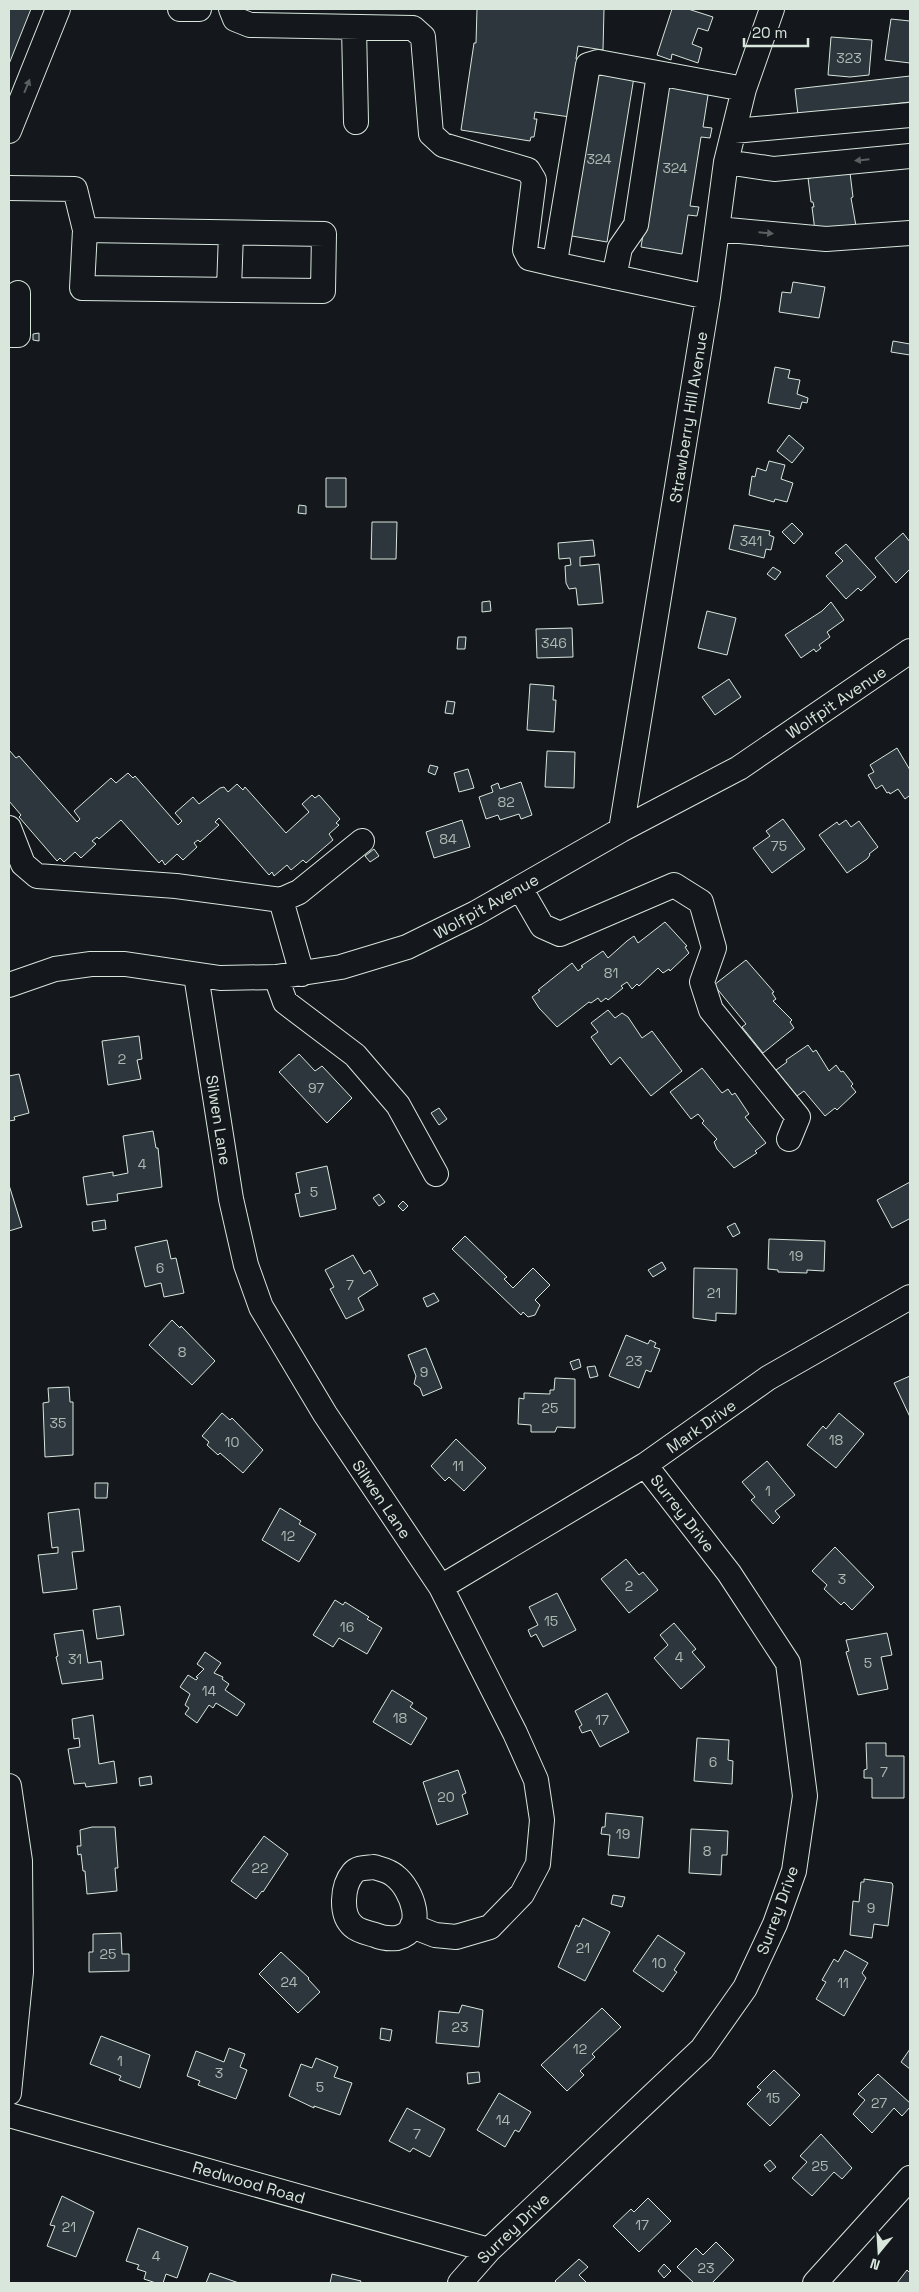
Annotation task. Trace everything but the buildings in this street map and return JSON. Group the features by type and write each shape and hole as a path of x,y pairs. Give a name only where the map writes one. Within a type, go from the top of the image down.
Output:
{"street":[{"path":"9,131 58,9"},
{"path":"180,9 199,9"},
{"path":"231,9 235,19 250,25 413,28 423,36 431,134 443,145 528,170 534,180 525,250 529,258 708,297"},
{"name":"Strawberry Hill Avenue","path":"621,830 708,297 726,162 744,89 772,9"},
{"path":"354,27 356,122"},
{"path":"559,265 556,256 588,65 598,62 744,89"},
{"path":"614,277 620,248 636,225 659,74"},
{"path":"734,131 910,115"},
{"path":"726,162 774,169 910,156"},
{"path":"9,188 75,189 85,230 82,288 323,291 324,234 85,230"},
{"path":"718,229 826,239 910,233"},
{"path":"229,289 230,233"},
{"path":"9,335 18,334 18,293"},
{"name":"Wolfpit Avenue","path":"9,985 55,969 91,964 125,964 220,978 276,977 302,974 373,959 407,947 452,926 621,830 739,768 910,651"},
{"path":"9,828 23,864 37,876 176,886 281,900 299,892 362,841"},
{"path":"520,888 542,926 560,934 674,885 701,902 714,948 702,982 711,1010 798,1117 789,1139"},
{"path":"281,900 302,974"},
{"name":"Silwen Lane","path":"196,975 231,1199 246,1265 261,1307 325,1414 441,1587 536,1780 542,1820 538,1864 522,1894 490,1927 456,1937 435,1935 412,1926"},
{"path":"276,977 285,1002 355,1055 398,1105 436,1174"},
{"name":"Mark Drive","path":"441,1587 645,1465 768,1378 910,1297"},
{"name":"Surrey Drive","path":"460,2283 489,2250 702,2049 746,1988 775,1924 794,1871 805,1796 788,1663 730,1573 645,1465"},
{"path":"9,1786 20,1862 21,1972 9,2093"},
{"name":"Redwood Road","path":"9,2114 489,2250"},
{"path":"814,2283 910,2178"}]}
